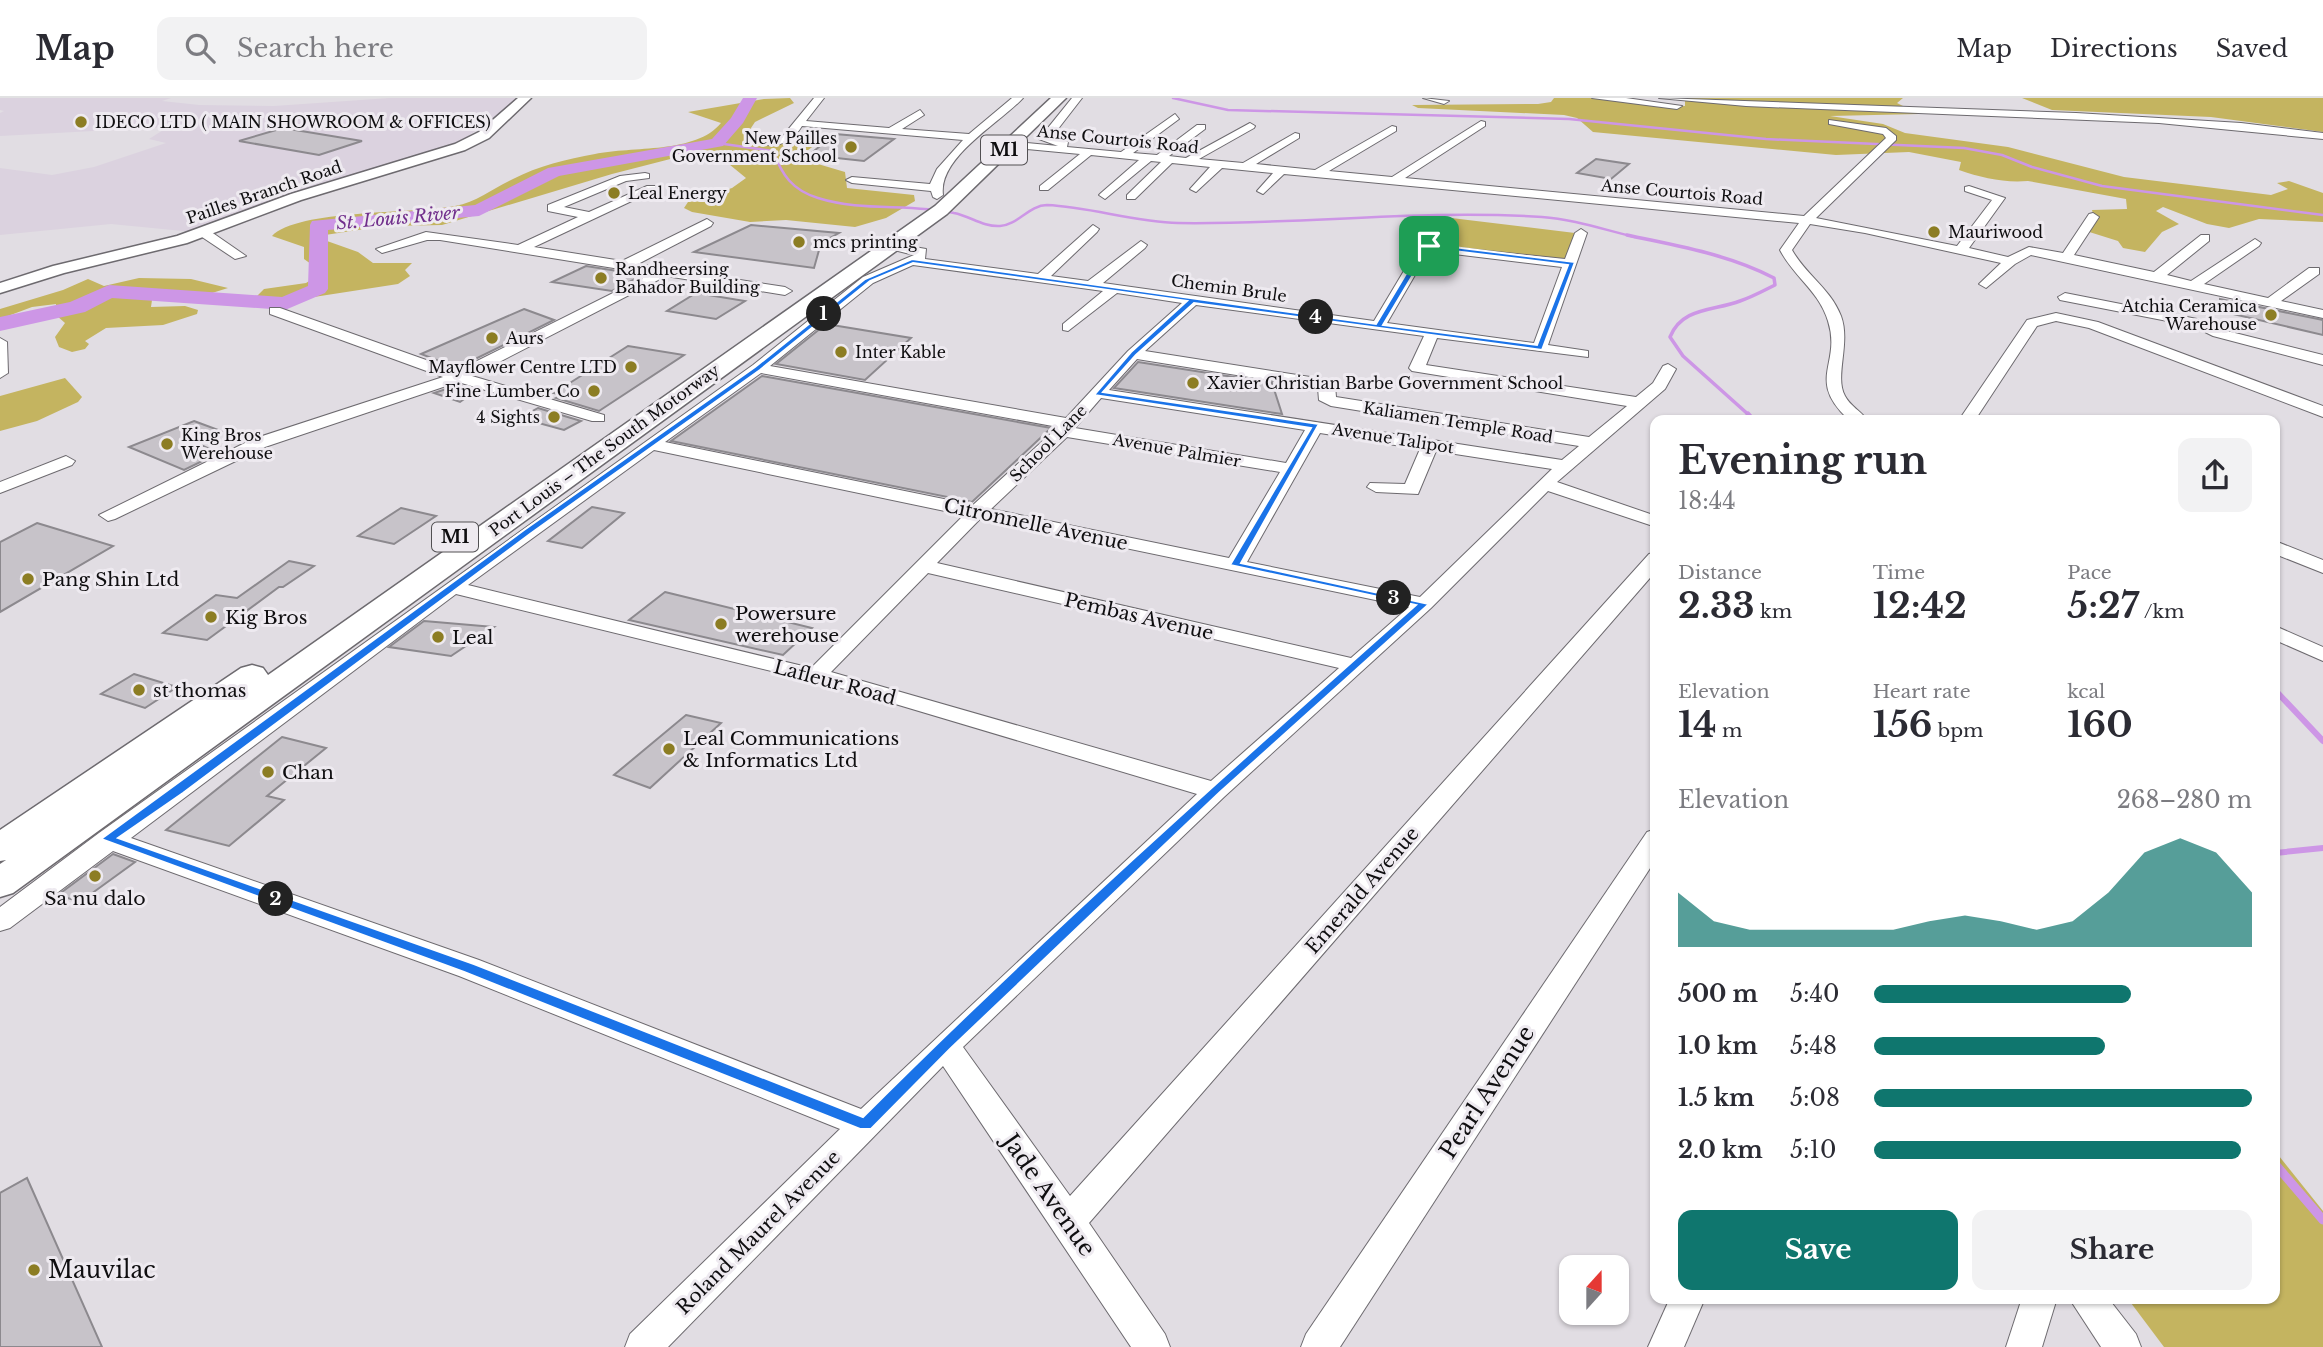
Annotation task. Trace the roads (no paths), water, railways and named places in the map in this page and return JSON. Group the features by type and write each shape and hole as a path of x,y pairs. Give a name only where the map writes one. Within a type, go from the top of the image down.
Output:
{"highway":[{"name":"Port Louis – The South Motorway","path":"0,883 901,253 930,204 1040,98"},
{"name":"Port Louis – The South Motorway","path":"0,848 615,427 1002,152 1026,138 1059,98"}],"main road":[{"name":"Pailles Branch Road","path":"0,288 203,232 296,197 460,148 484,135 525,98"}],"street":[{"path":"755,138 770,143 783,143 790,138 819,98"},
{"path":"852,180 930,204 947,160 1017,98"},
{"path":"1077,98 1044,139 1093,153"},
{"path":"1428,98 1444,101"},
{"path":"1597,98 1780,117"},
{"path":"1664,98 1844,110 1964,110 2201,121 2323,136"},
{"path":"891,131 920,113"},
{"path":"1122,156 1175,117"},
{"path":"1826,122 1886,131 1892,138 1807,220 1786,250 1792,264 1826,298 1838,332 1832,390 1840,403 1853,415"},
{"path":"799,123 974,138"},
{"path":"1394,181 1481,124"},
{"path":"1186,162 1250,126"},
{"path":"1105,195 1201,127"},
{"path":"1316,174 1392,129"},
{"path":"1243,167 1296,136"},
{"name":"Anse Courtois Road","path":"1026,138 1093,153 1807,220 1865,229 2010,261 2029,251 2090,262 2192,286 2200,305 2269,303 2323,314"},
{"path":"1044,188 1093,153"},
{"path":"1131,197 1159,159"},
{"path":"1196,189 1218,165"},
{"path":"1263,191 1280,171"},
{"path":"589,216 552,208 624,178 645,176"},
{"path":"519,248 651,188"},
{"path":"1960,251 1999,198 1969,189"},
{"path":"2066,257 2093,217"},
{"path":"625,265 707,223"},
{"path":"1041,279 1093,229"},
{"path":"203,232 240,256"},
{"path":"1539,348 1572,264 1581,233"},
{"path":"382,250 426,236 519,248 785,291"},
{"path":"2155,278 2205,238"},
{"path":"2192,286 2255,243"},
{"path":"1090,286 1141,245"},
{"path":"1378,326 1425,247 1572,264"},
{"path":"0,921 452,587 758,368 901,253"},
{"name":"Chemin Brule","path":"901,253 1041,279 1583,354"},
{"path":"1986,284 2010,261"},
{"path":"2090,262 2146,291"},
{"path":"2269,303 2314,271"},
{"path":"108,514 260,443 458,377 664,272"},
{"path":"1068,327 1114,289"},
{"path":"2065,298 2200,305 2218,333 2323,360"},
{"name":"School Lane","path":"815,676 977,512 1067,427 1133,354 1193,300"},
{"path":"275,311 458,377 598,418"},
{"path":"1970,415 2032,323 2056,317 2093,325 2323,412"},
{"path":"1432,334 1418,368 1641,403"},
{"path":"0,342 0,373"},
{"name":"Kaliamen Temple Road","path":"1133,354 1323,384 1329,388 1325,397 1331,401 1592,443"},
{"name":"Avenue Palmier","path":"758,368 1291,470"},
{"name":"Roland Maurel Avenue","path":"643,1347 945,1045 1215,790 1423,604 1564,466 1641,403 1659,386 1668,369"},
{"name":"Avenue Talipot","path":"1097,393 1564,466"},
{"path":"1235,565 1316,426"},
{"name":"Citronnelle Avenue","path":"649,444 1423,604"},
{"path":"1376,487 1412,490 1430,444"},
{"path":"0,488 66,461"},
{"path":"1545,484 1650,520"},
{"path":"2280,549 2323,567"},
{"name":"Emerald Avenue","path":"1069,1222 1650,565"},
{"name":"Pembas Avenue","path":"923,566 1356,665"},
{"name":"Lafleur Road","path":"452,587 815,676 1215,790"},
{"path":"2280,634 2323,655"},
{"path":"108,839 469,968 866,1125"},
{"name":"Pearl Avenue","path":"1319,1347 1650,847"},
{"name":"Jade Avenue","path":"945,1045 1069,1222 1152,1347"},
{"path":"1666,1347 1685,1304"},
{"path":"2024,1347 2038,1304"},
{"path":"2091,1304 2123,1347"}],"waterway":[{"name":"St. Louis River","path":"0,324 77,307 109,291 285,304 318,289 319,225 479,210 554,172 717,143 738,120 750,98"},
{"path":"1173,98 1228,110 1569,119 1766,139 1964,148 2002,155 2032,167 2102,186 2323,215"},
{"path":"717,143 773,151 789,180 801,191 818,198 851,205 937,210 960,214 994,226 1006,225 1035,208 1047,205 1178,223 1451,215 1542,217 1577,222 1629,235"},
{"path":"1629,235 1720,257 1774,278 1775,285 1753,296 1700,311 1682,320 1670,337 1683,356 1749,415"},
{"path":"1629,235 1635,237"},
{"path":"2280,695 2323,741"},
{"path":"2280,852 2323,848"},
{"path":"2280,1170 2323,1220"}],"place":[{"name":"IDECO LTD ( MAIN SHOWROOM & OFFICES)","path":"81,122"},
{"name":"New Pailles Government School","path":"851,147"},
{"name":"Leal Energy","path":"614,193"},
{"name":"Mauriwood","path":"1934,232"},
{"name":"mcs printing","path":"799,242"},
{"name":"Randheersing Bahador Building","path":"601,278"},
{"name":"Atchia Ceramica Warehouse","path":"2271,315"},
{"name":"Aurs","path":"492,338"},
{"name":"Inter Kable","path":"841,352"},
{"name":"Mayflower Centre LTD","path":"631,367"},
{"name":"Xavier Christian Barbe Government School","path":"1193,383"},
{"name":"Fine Lumber Co","path":"594,391"},
{"name":"4 Sights","path":"554,417"},
{"name":"King Bros Werehouse","path":"167,444"},
{"name":"Pang Shin Ltd","path":"28,579"},
{"name":"Kig Bros","path":"211,617"},
{"name":"Powersure werehouse","path":"721,624"},
{"name":"Leal","path":"438,637"},
{"name":"st thomas","path":"139,690"},
{"name":"Leal Communications & Informatics Ltd","path":"669,749"},
{"name":"Chan","path":"268,772"},
{"name":"Sa nu dalo","path":"95,876"},
{"name":"Mauvilac","path":"34,1270"}]}
